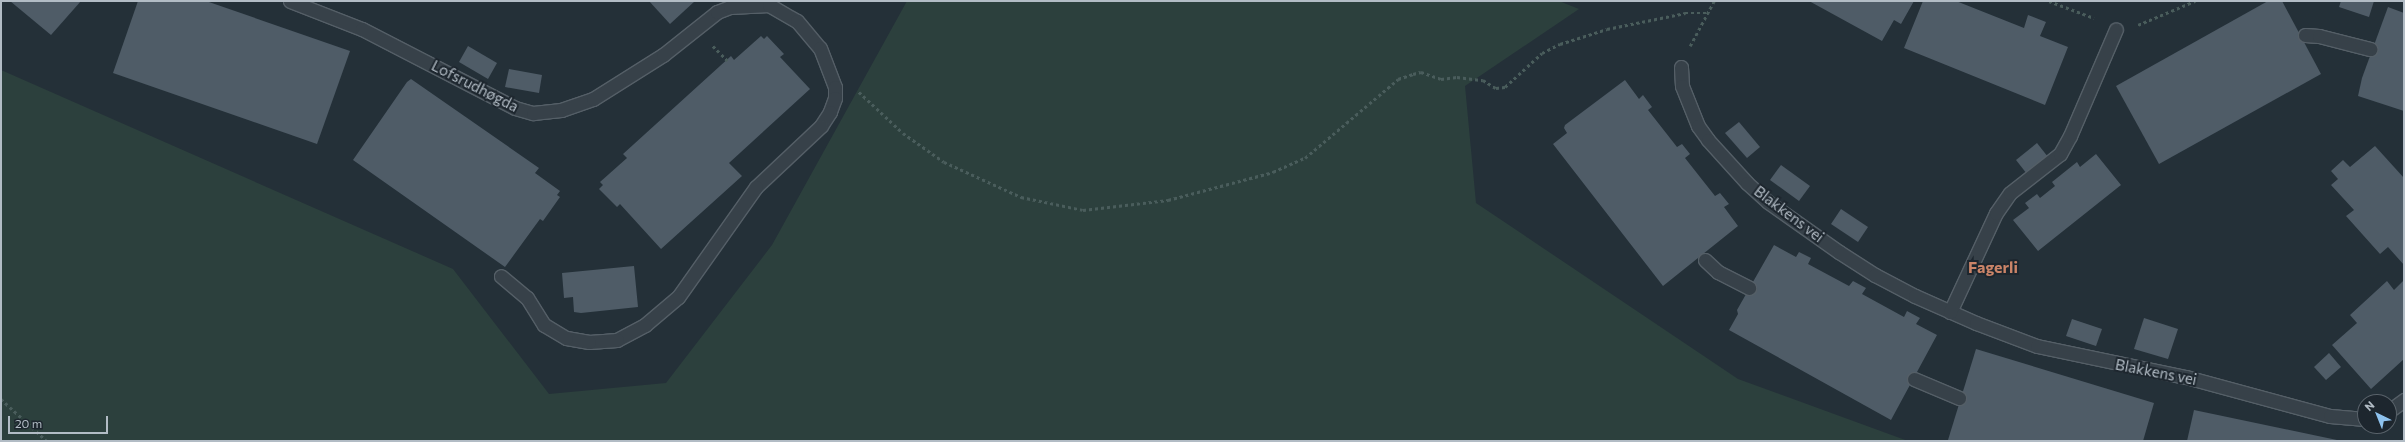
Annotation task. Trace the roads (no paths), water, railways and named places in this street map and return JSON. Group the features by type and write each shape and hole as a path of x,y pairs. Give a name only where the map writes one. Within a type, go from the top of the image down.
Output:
{"lane":[{"name":"Lofsrudhøgda","path":"290,1 362,29 515,108 533,113 561,110 593,99 663,55 717,12 730,7 744,4 769,5 797,22 820,48 835,87 835,98 821,126 756,187 678,297 645,325 617,340 590,342 566,338 544,325 527,298 501,276"},
{"path":"1950,312 1990,225 2006,198 2060,154 2070,136 2116,29"},
{"path":"2305,35 2319,36 2370,49"},
{"name":"Blakkens vei","path":"1681,67 1682,86 1698,126 1726,161 1763,197 1875,275 1950,312 2037,346 2186,377 2330,416 2357,418"},
{"path":"1705,260 1718,272 1750,288"},
{"path":"1914,379 1959,398"}],"district":[{"name":"Fagerli","path":"1993,267"}]}
